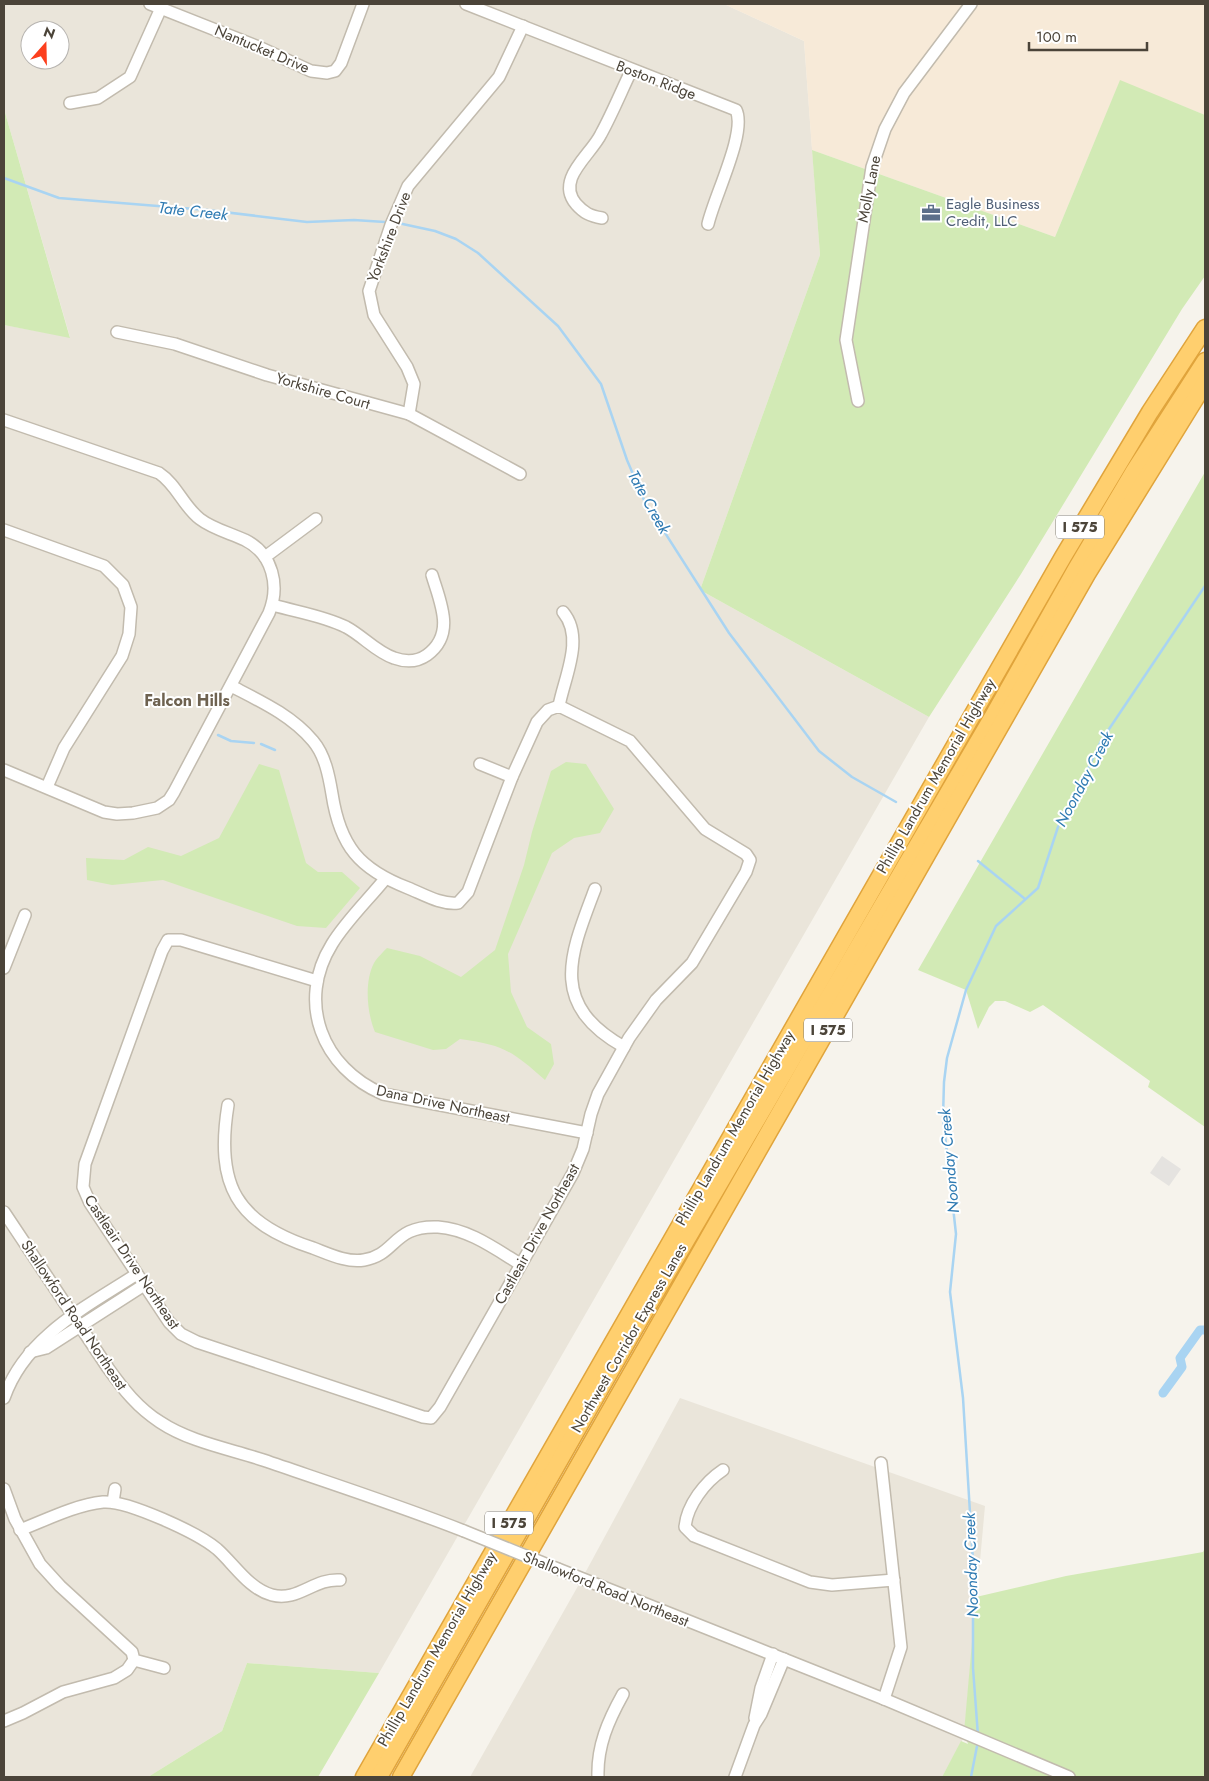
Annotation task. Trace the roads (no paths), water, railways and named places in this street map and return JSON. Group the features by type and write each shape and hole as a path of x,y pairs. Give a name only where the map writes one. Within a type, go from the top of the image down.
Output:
{"highway":[{"name":"Phillip Landrum Memorial Highway","path":"364,1777 1071,542 1150,412 1205,328"},
{"name":"Northwest Corridor Express Lanes","path":"379,1777 645,1311 993,716 1076,569 1134,471 1205,361"},
{"name":"Phillip Landrum Memorial Highway","path":"400,1777 1082,582 1205,383"},
{"path":"386,1777 534,1523 651,1338"}],"street":[{"name":"Nantucket Drive","path":"150,4 261,48 311,71 327,74 335,71 341,63 362,4"},
{"name":"Boston Ridge","path":"466,4 631,71 736,110 739,117 738,132 712,204 708,224"},
{"name":"Molly Lane","path":"858,401 846,340 872,167 885,129 904,93 971,4"},
{"path":"70,103 98,98 130,77 161,8"},
{"name":"Yorkshire Drive","path":"409,414 414,384 407,367 374,315 369,291 391,225 408,186 499,77 523,26"},
{"path":"602,218 582,211 572,200 569,186 578,164 601,136 631,71"},
{"name":"Yorkshire Court","path":"117,332 175,344 267,375 409,414 520,474"},
{"path":"4,420 159,473 175,486 198,518 252,543 265,557 275,580 272,605 231,686 169,800 157,808 133,813 104,812 4,770"},
{"path":"265,557 316,519"},
{"path":"4,530 104,566 123,585 131,607 130,634 122,656 64,748 48,787"},
{"path":"272,605 345,626 392,658 410,662 425,657 433,650 440,642 445,627 432,575"},
{"path":"231,686 283,714 314,742 327,770 337,820 348,845 365,866 385,879 460,907 468,892 512,777 540,717 548,710 559,706 573,637 568,618 563,612"},
{"name":"Castleair Drive Northeast","path":"317,981 168,937 82,1174 85,1194 174,1328 188,1339 423,1417 433,1422 520,1264 573,1173 598,1094 624,1047 656,1000 679,978 696,957 754,858 721,839 700,824 643,754 630,741 559,706"},
{"path":"480,764 512,777"},
{"name":"Dana Drive Northeast","path":"385,879 332,943 317,981 317,1016 326,1042 337,1062 369,1088 383,1094 587,1133"},
{"path":"595,889 574,944 571,958 574,996 584,1013 603,1033 624,1047"},
{"path":"4,968 25,915"},
{"path":"228,1105 223,1136 228,1177 240,1201 250,1214 276,1234 353,1261 376,1257 407,1231 426,1227 448,1229 470,1235 520,1264"},
{"name":"Shallowford Road Northeast","path":"4,1212 123,1390 146,1413 162,1424 192,1437 410,1510 464,1531 951,1726 1069,1777"},
{"path":"4,1398 15,1370 41,1340 137,1274"},
{"path":"30,1352 46,1348 144,1285"},
{"path":"882,1463 901,1647 884,1699"},
{"path":"723,1470 706,1483 688,1512 681,1529 694,1536 810,1582 832,1585 894,1580"},
{"path":"4,1489 20,1530 33,1554 48,1574 128,1648 132,1652 134,1660 127,1670 114,1678 63,1692 4,1721"},
{"path":"113,1502 115,1489"},
{"path":"20,1530 95,1504 113,1502 198,1536 217,1550 254,1586 265,1593 284,1597 294,1596 324,1580 340,1580"},
{"path":"735,1777 754,1725 761,1688 778,1657"},
{"path":"134,1660 164,1668"},
{"path":"598,1777 600,1748 608,1722 623,1694"}],"waterway":[{"name":"Tate Creek","path":"4,178 59,198 207,210 307,222 354,220 385,222"},
{"name":"Tate Creek","path":"398,223 435,231 456,239 478,253 558,326 601,384 627,460 644,500 729,633 819,751 852,777 896,802"},
{"name":"Noonday Creek","path":"978,1736 973,1668 973,1562 963,1398 950,1292 956,1234 943,1117 947,1058 966,990 996,926 1038,888 1058,827 1101,741 1205,586"},
{"path":"218,735 231,741 254,743"},
{"path":"261,744 275,750"},
{"name":"Tate Creek","path":"978,861 1025,899"},
{"path":"1163,1393 1182,1367 1180,1358 1200,1330 1205,1330"},
{"name":"Noonday Creek","path":"971,1777 978,1741"}],"place":[{"name":"Eagle Business Credit, LLC","path":"931,213"}],"district":[{"name":"Falcon Hills","path":"187,700"}]}
